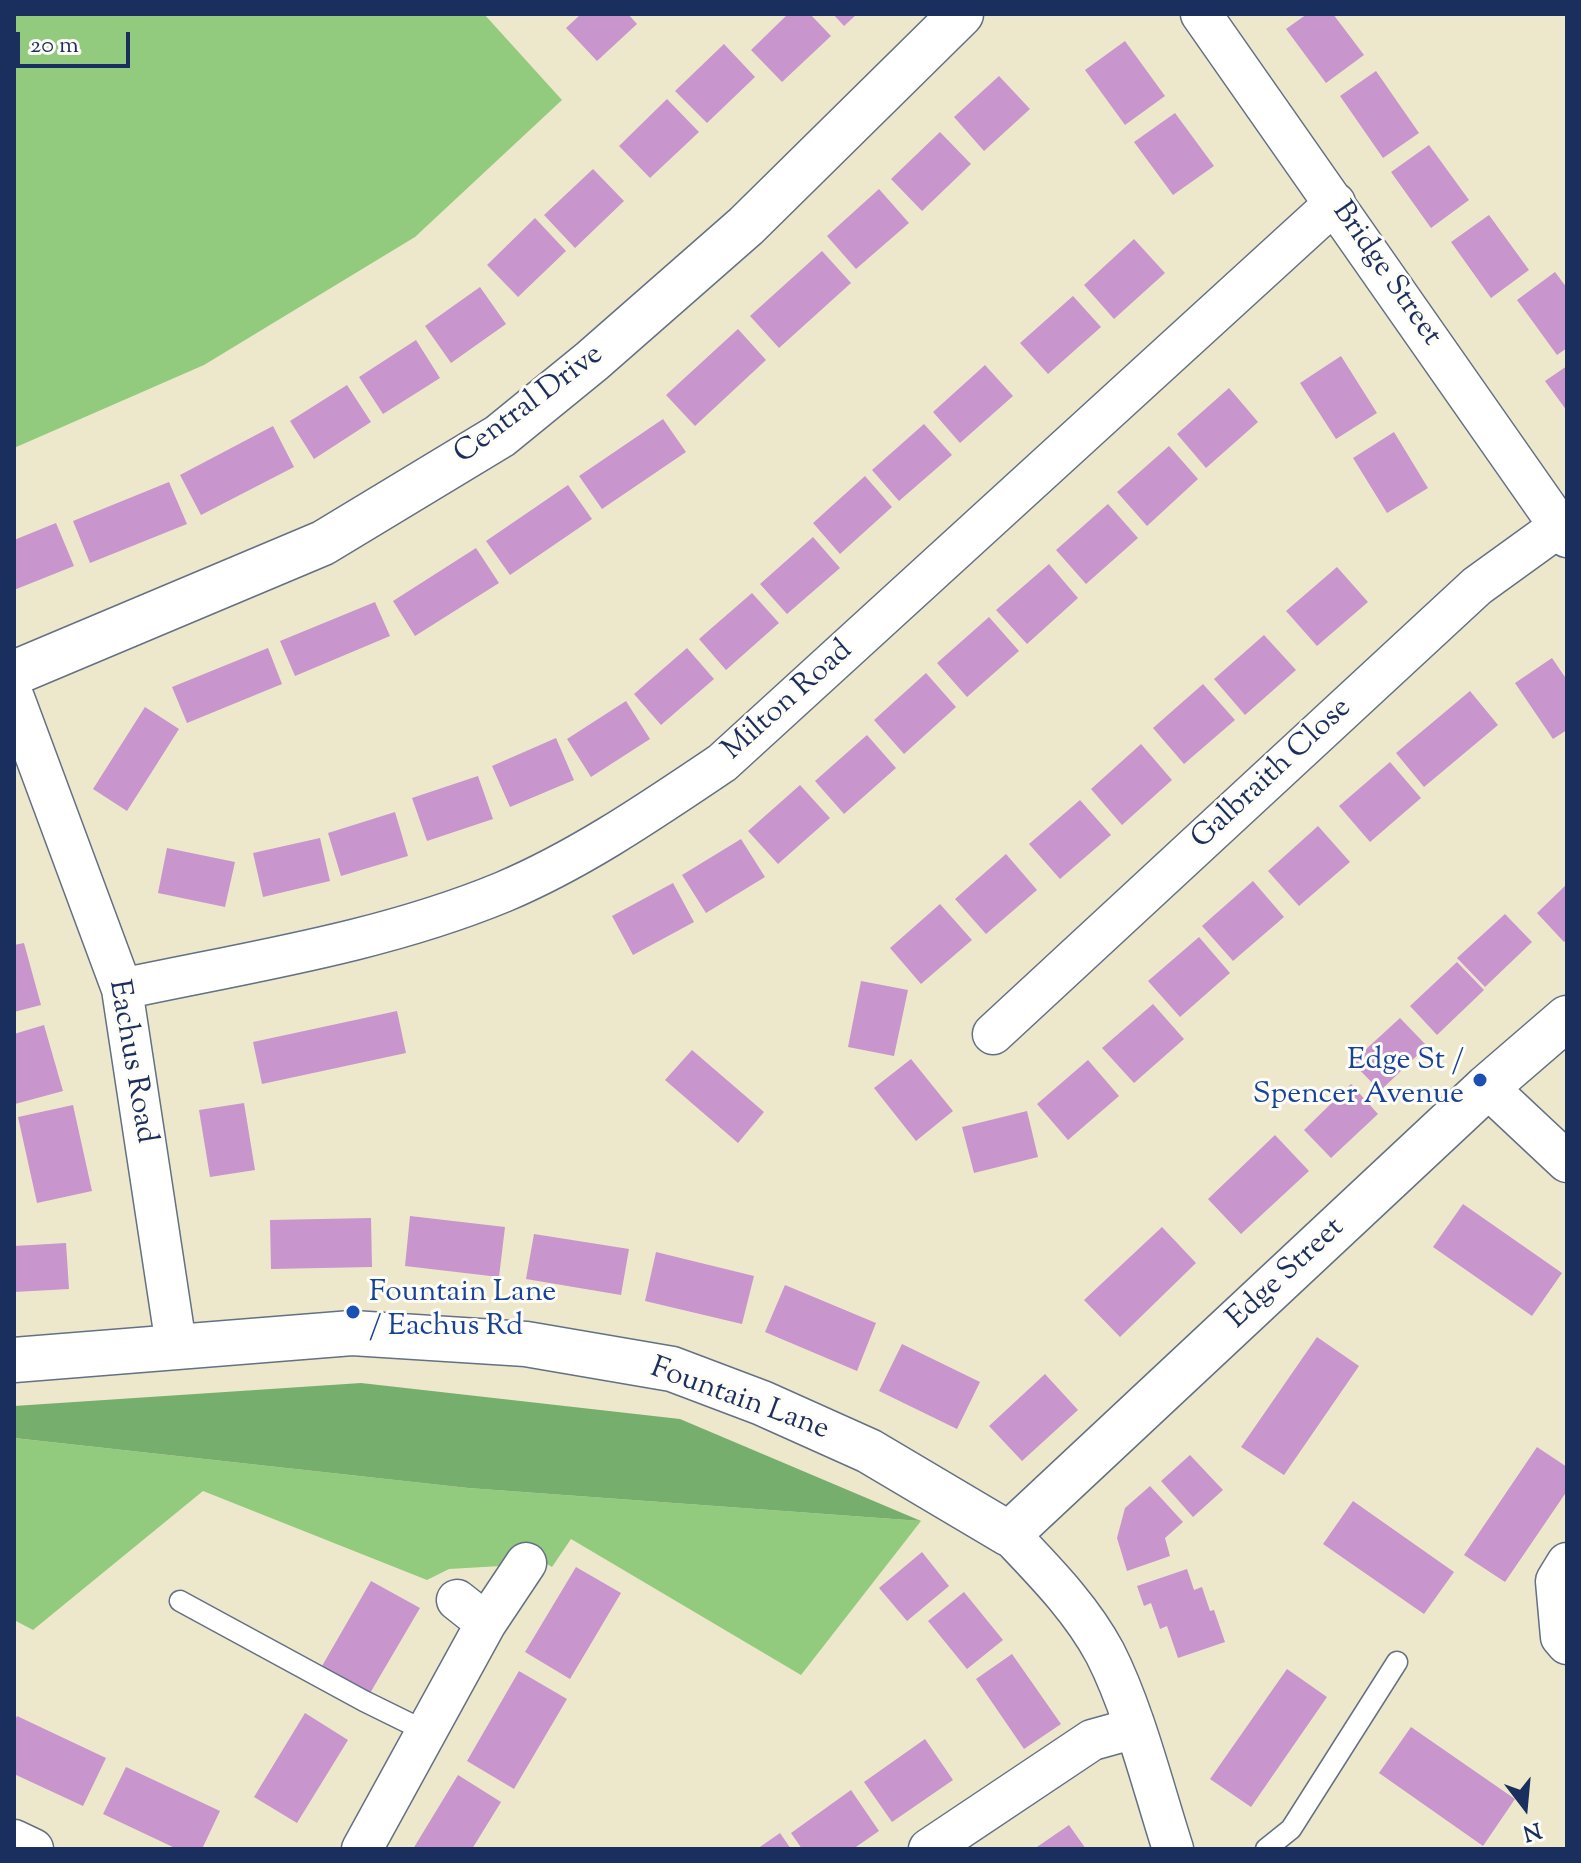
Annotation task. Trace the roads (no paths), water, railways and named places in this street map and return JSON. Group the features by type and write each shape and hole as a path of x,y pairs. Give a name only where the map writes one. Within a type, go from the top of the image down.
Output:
{"street":[{"name":"Central Drive","path":"14,673 323,543 500,436 592,361 746,226 961,14"},
{"name":"Bridge Street","path":"1201,14 1564,532"},
{"name":"Milton Road","path":"122,989 380,934 503,892 617,833 722,763 1335,203"},
{"name":"Galbraith Close","path":"993,1034 1477,586 1564,532"},
{"name":"Eachus Road","path":"14,698 122,989 176,1345"},
{"name":"Edge Street","path":"1009,1534 1487,1087 1567,1018"},
{"path":"1487,1087 1567,1162"},
{"name":"Fountain Lane","path":"14,1360 352,1333 526,1344 672,1369 762,1403 869,1451 1009,1534"},
{"path":"1009,1534 1071,1601 1105,1653 1135,1728 1173,1849"},
{"path":"362,1849 427,1732 472,1612 526,1563"},
{"path":"1567,1563 1556,1581 1561,1637 1567,1644"},
{"path":"929,1849 1092,1740 1135,1728"},
{"path":"14,1840 33,1849"}],"lane":[{"path":"180,1601 427,1732"},
{"path":"1266,1849 1291,1829 1397,1662"}],"place":[{"name":"Edge St / Spencer Avenue","path":"1480,1080"},
{"name":"Fountain Lane / Eachus Rd","path":"353,1312"}]}
